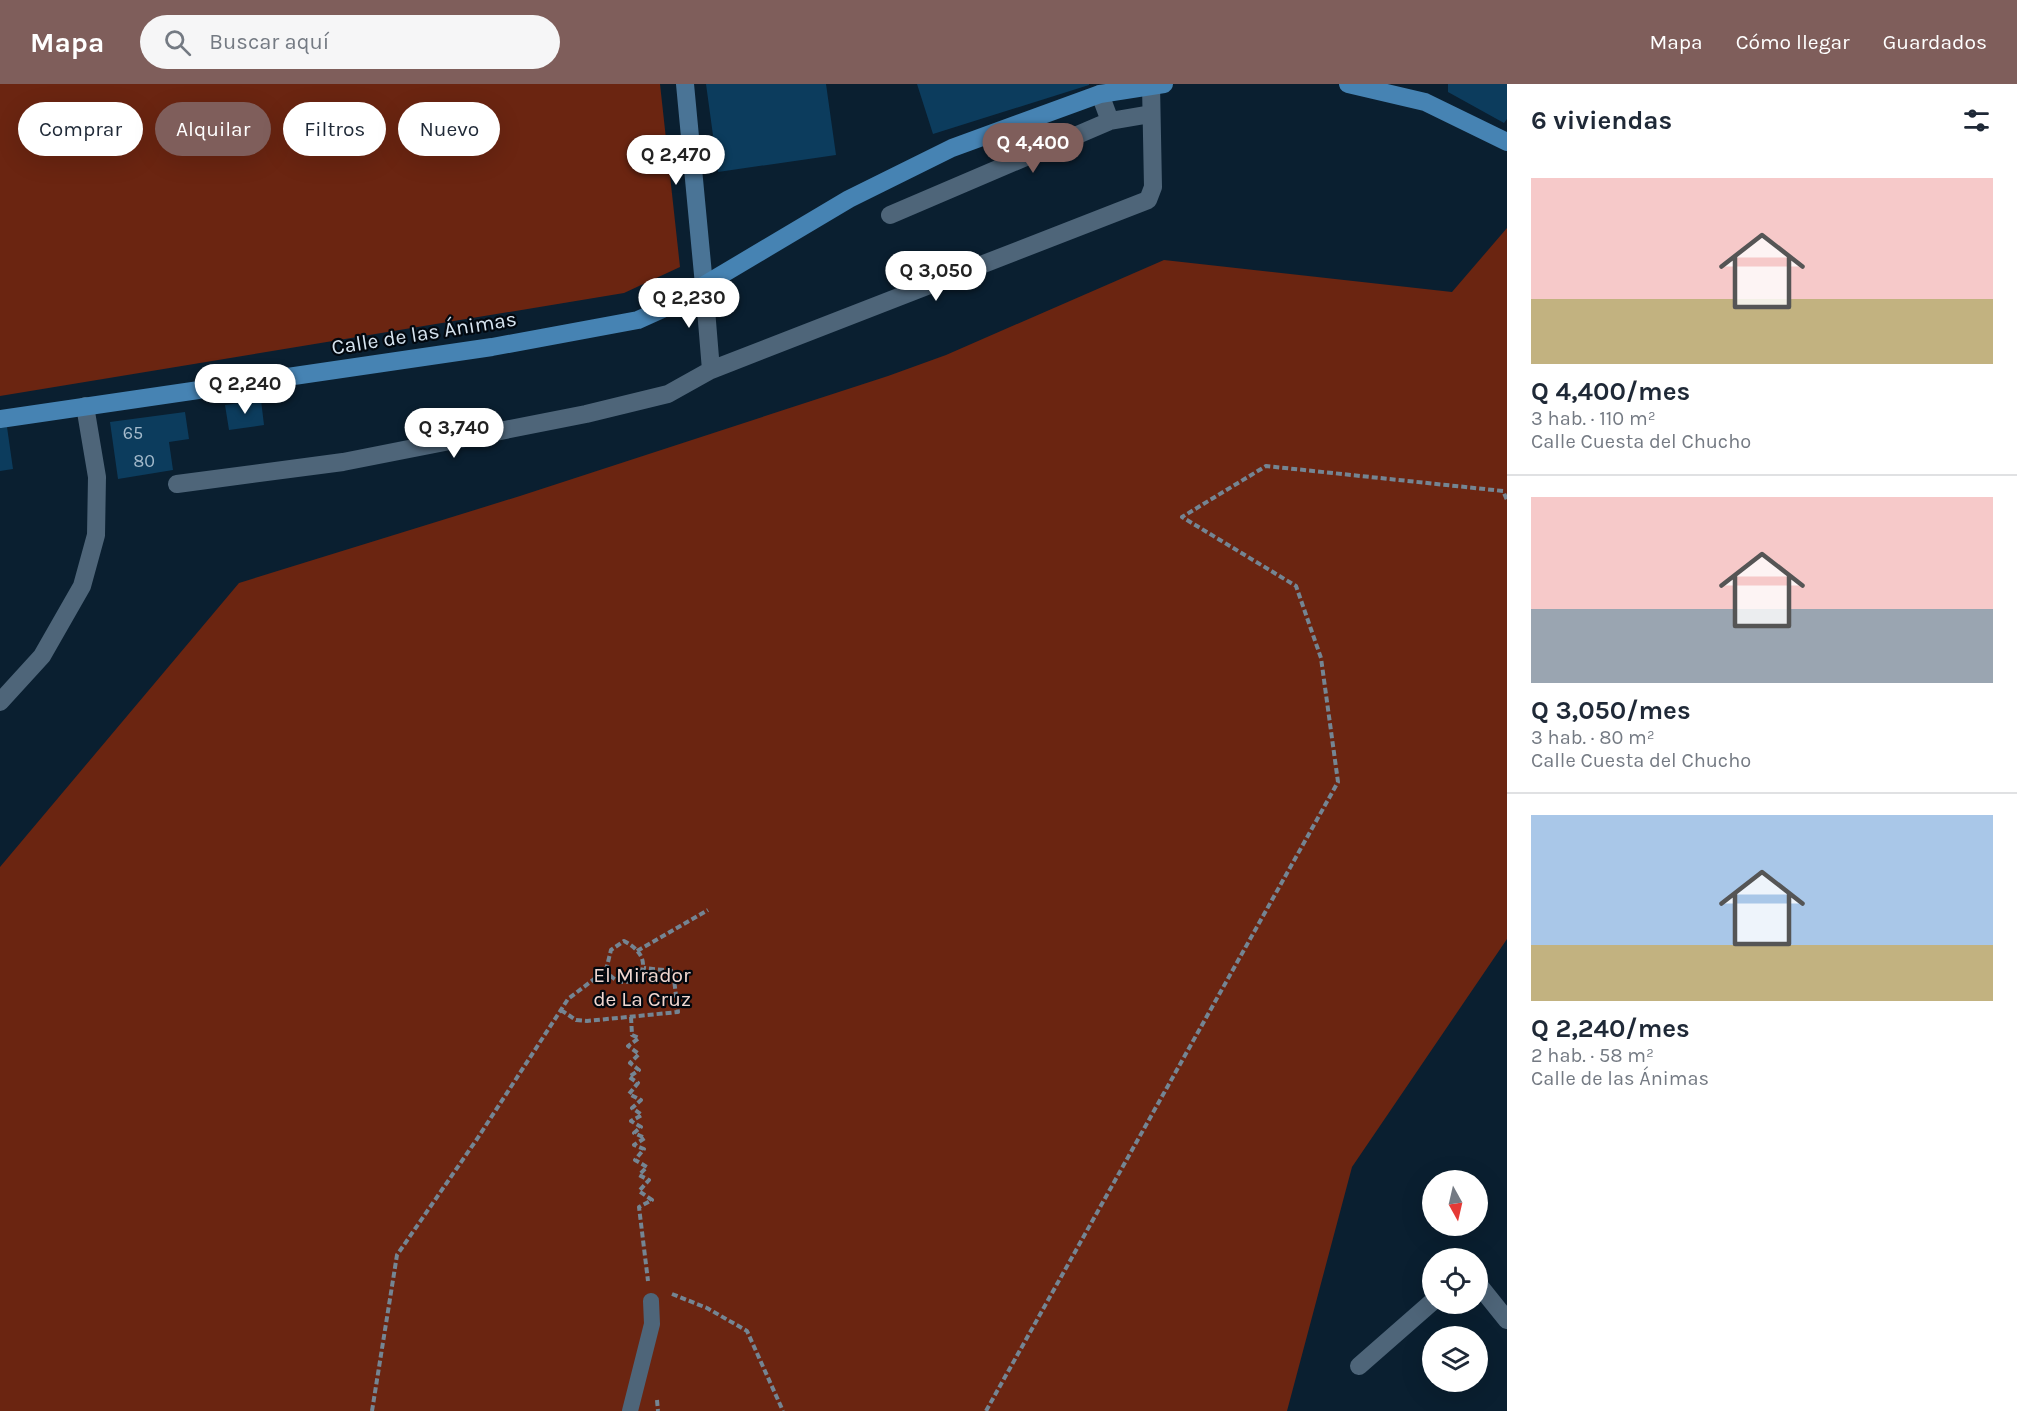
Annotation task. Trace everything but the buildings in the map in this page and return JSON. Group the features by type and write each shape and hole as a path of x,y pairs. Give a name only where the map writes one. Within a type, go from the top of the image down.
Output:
{"main road":[{"name":"Calle de las Ánimas","path":"0,419 492,347 638,320 669,306 849,199 952,148 1100,94 1155,84"},
{"path":"1348,84 1425,102 1507,142"}],"street":[{"path":"685,84 711,370"},
{"path":"177,484 343,462 586,414 668,394 711,370 1148,200 1153,187 1151,114 1155,84"},
{"path":"1100,94 1110,121"},
{"path":"890,215 1110,121 1151,114"},
{"path":"0,702 42,656 82,586 85,576 96,536 97,477 86,406"},
{"path":"1488,1296 1507,1320"},
{"path":"1359,1366 1422,1311"}],"lane":[{"path":"630,1411 652,1324 651,1299"}],"path":[{"path":"986,1411 1338,782 1322,658 1296,586 1182,517 1266,466 1503,491 1507,500"},
{"path":"638,951 708,910"},
{"path":"372,1411 398,1255 568,999 606,970 611,950 624,941 634,946 644,962 644,968 639,977 624,983 611,977 606,970"},
{"path":"561,1010 576,1020 587,1021 678,1012 673,971 644,968"},
{"path":"631,1017 632,1035 639,1038 628,1046 639,1054 630,1064 639,1070 629,1077 638,1083 629,1094 641,1100 632,1108 642,1115 631,1121 641,1127 634,1133 645,1138 634,1145 644,1149 635,1160 647,1167 639,1175 649,1180 639,1191 652,1200 639,1207 651,1299 675,1294 707,1308 747,1331 783,1411"}],"green space":[{"path":"0,84 660,84 680,267 624,293 0,396"},
{"name":"El Mirador de La Cruz","path":"1507,228 1507,939 1352,1167 1287,1411 0,1411 0,867 239,583 520,496 888,376 946,355 1164,260 1452,292"}]}
